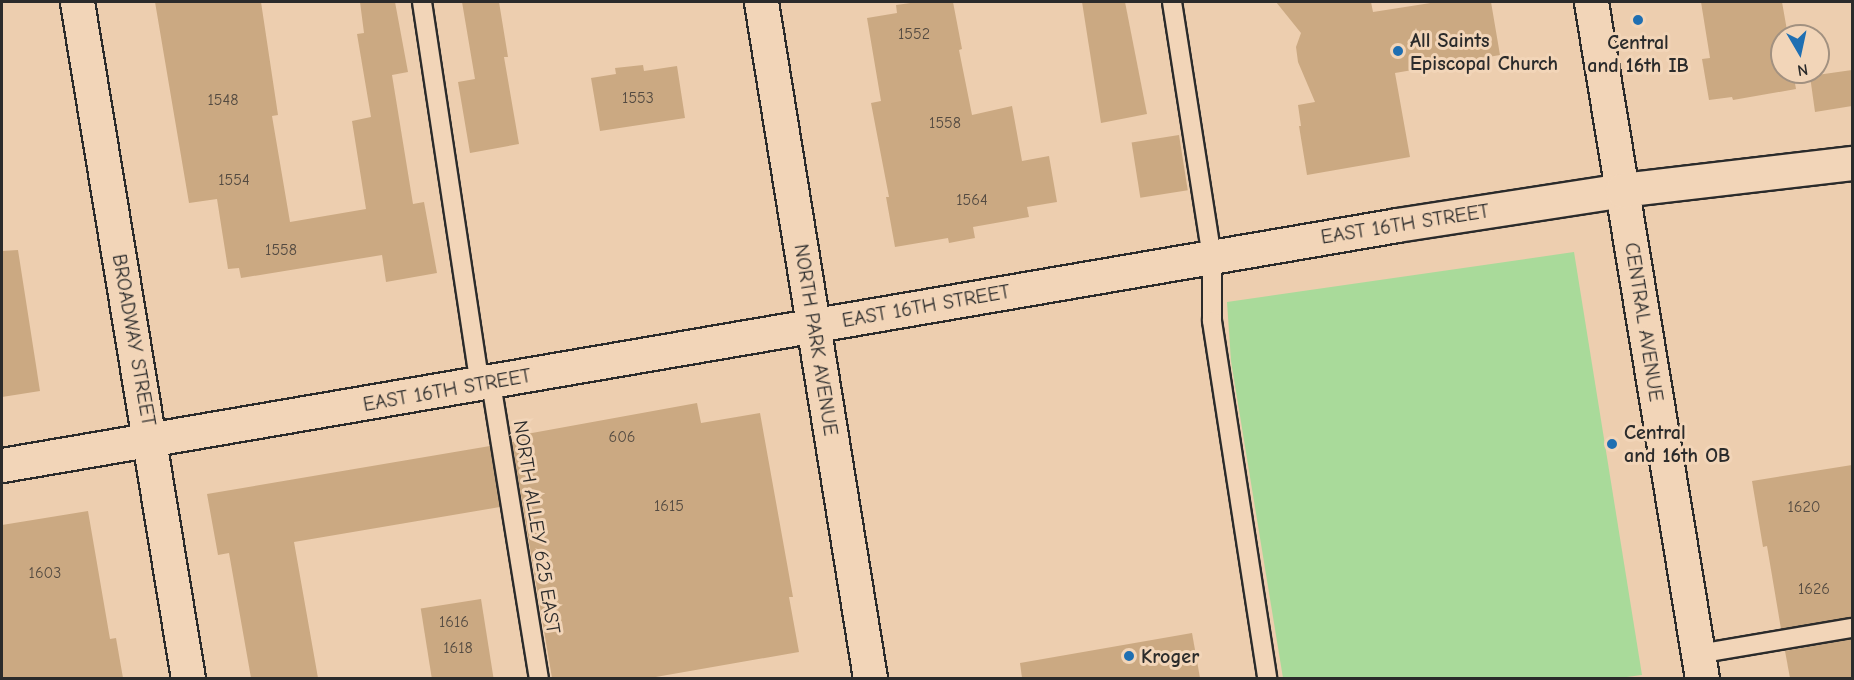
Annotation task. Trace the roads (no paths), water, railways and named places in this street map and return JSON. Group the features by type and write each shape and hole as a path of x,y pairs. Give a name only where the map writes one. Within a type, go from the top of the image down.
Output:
{"main road":[{"name":"BROADWAY STREET","path":"78,2 188,678"},
{"name":"NORTH PARK AVENUE","path":"761,2 870,678"},
{"name":"CENTRAL AVENUE","path":"1591,2 1700,666"},
{"name":"EAST 16TH STREET","path":"2,465 486,384 1212,257 1622,190 1852,164"}],"lane":[{"name":"NORTH ALLEY 625 EAST","path":"422,2 486,384 539,678"},
{"path":"1172,2 1212,257 1212,321 1267,678"},
{"path":"1700,666 1852,628"}],"place":[{"name":"Central and 16th IB","path":"1638,20"},
{"name":"All Saints Episcopal Church","path":"1398,51"},
{"name":"Central and 16th OB","path":"1612,444"},
{"name":"Kroger","path":"1129,656"}]}
